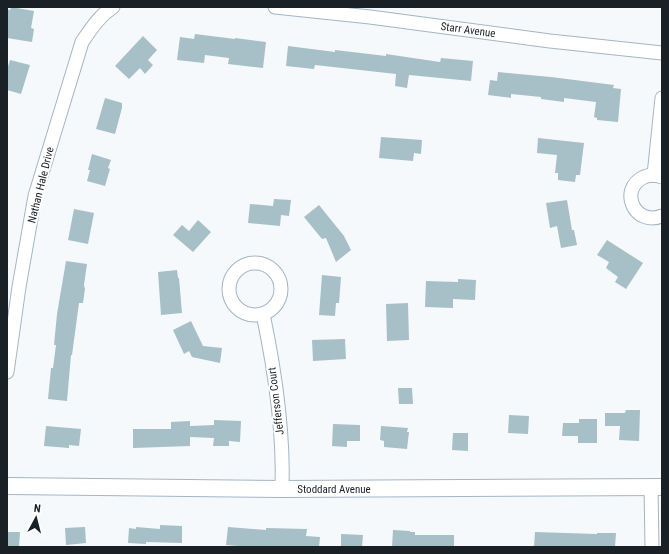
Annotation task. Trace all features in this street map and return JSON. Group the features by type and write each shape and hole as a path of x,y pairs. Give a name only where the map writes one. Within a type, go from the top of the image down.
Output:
{"street":[{"name":"Starr Avenue","path":"275,7 370,12 550,41 662,52"},
{"name":"Nathan Hale Drive","path":"7,372 19,287 36,196 82,42 93,25 110,9"},
{"path":"662,98 658,176 647,175 634,184 631,191 632,206 637,212 650,218 662,216"},
{"name":"Jefferson Court","path":"262,314 272,367 280,424 282,489"},
{"name":"Stoddard Avenue","path":"7,486 282,489 656,487"},
{"path":"652,547 656,487"}],"building":[{"path":"11,7 34,11 31,28 34,29 32,42 7,38 7,9 10,10"},
{"path":"195,34 266,42 263,68 228,64 229,58 205,55 204,63 177,60 180,37 194,39"},
{"path":"143,36 157,50 148,60 153,65 145,74 140,68 129,79 115,66"},
{"path":"288,46 335,52 335,50 386,56 386,54 440,62 441,58 473,61 471,81 409,75 407,88 395,86 396,74 315,65 314,69 286,66"},
{"path":"10,60 30,65 21,94 7,90 7,70"},
{"path":"498,72 614,85 613,88 621,89 618,122 597,120 597,118 594,117 596,102 564,98 564,102 541,99 541,97 511,94 511,98 488,95 490,80 497,81"},
{"path":"105,98 122,103 115,134 96,129"},
{"path":"381,137 422,140 421,154 414,153 413,161 379,158"},
{"path":"538,138 584,143 580,175 576,175 575,182 558,180 558,173 555,173 557,155 537,153"},
{"path":"92,154 111,160 105,186 87,181"},
{"path":"274,199 291,200 289,216 281,215 280,226 248,223 250,204 273,206"},
{"path":"567,200 572,230 574,230 577,245 561,248 557,226 550,228 546,203"},
{"path":"319,205 344,236 351,250 336,262 326,238 322,239 304,217"},
{"path":"74,209 94,213 88,244 68,240"},
{"path":"198,220 211,232 193,252 173,235 182,225 189,231"},
{"path":"607,240 643,263 626,289 615,282 618,277 606,268 609,262 597,255"},
{"path":"66,261 87,264 83,303 79,303 71,355 67,401 48,399 51,368 53,368 56,345 54,345 57,314"},
{"path":"177,270 182,313 161,315 158,272"},
{"path":"322,275 341,277 339,303 336,303 335,316 319,315"},
{"path":"458,279 476,280 475,300 453,299 453,308 425,307 426,281 458,282"},
{"path":"408,303 409,340 387,341 386,304"},
{"path":"191,321 203,346 222,348 220,363 192,357 189,351 184,354 173,330"},
{"path":"345,339 346,359 313,361 312,340"},
{"path":"398,388 412,388 413,404 399,404"},
{"path":"626,410 640,410 639,441 619,440 620,426 605,426 605,413 625,413"},
{"path":"509,415 529,416 528,434 508,433"},
{"path":"579,419 597,419 597,443 578,443 578,436 562,436 563,423 579,423"},
{"path":"214,420 241,421 240,442 229,441 229,446 213,446 214,438 190,437 190,446 133,448 133,429 171,429 171,422 190,421 190,426 214,425"},
{"path":"333,424 360,425 360,441 347,441 347,447 332,446"},
{"path":"46,426 81,429 79,446 69,445 69,448 44,446"},
{"path":"381,426 408,428 407,449 384,447 384,441 380,440"},
{"path":"453,433 468,433 468,451 452,450"},
{"path":"160,525 182,526 182,543 128,543 129,528 136,529 136,527 160,529"},
{"path":"85,527 86,543 66,545 65,528"},
{"path":"228,527 266,530 266,528 307,529 306,536 320,537 319,547 250,547 226,545"},
{"path":"393,530 415,532 415,535 454,535 454,547 392,547"},
{"path":"7,532 20,532 19,547 7,547"},
{"path":"535,532 597,534 616,533 615,547 534,547"},
{"path":"341,534 363,535 362,547 341,547"}]}
